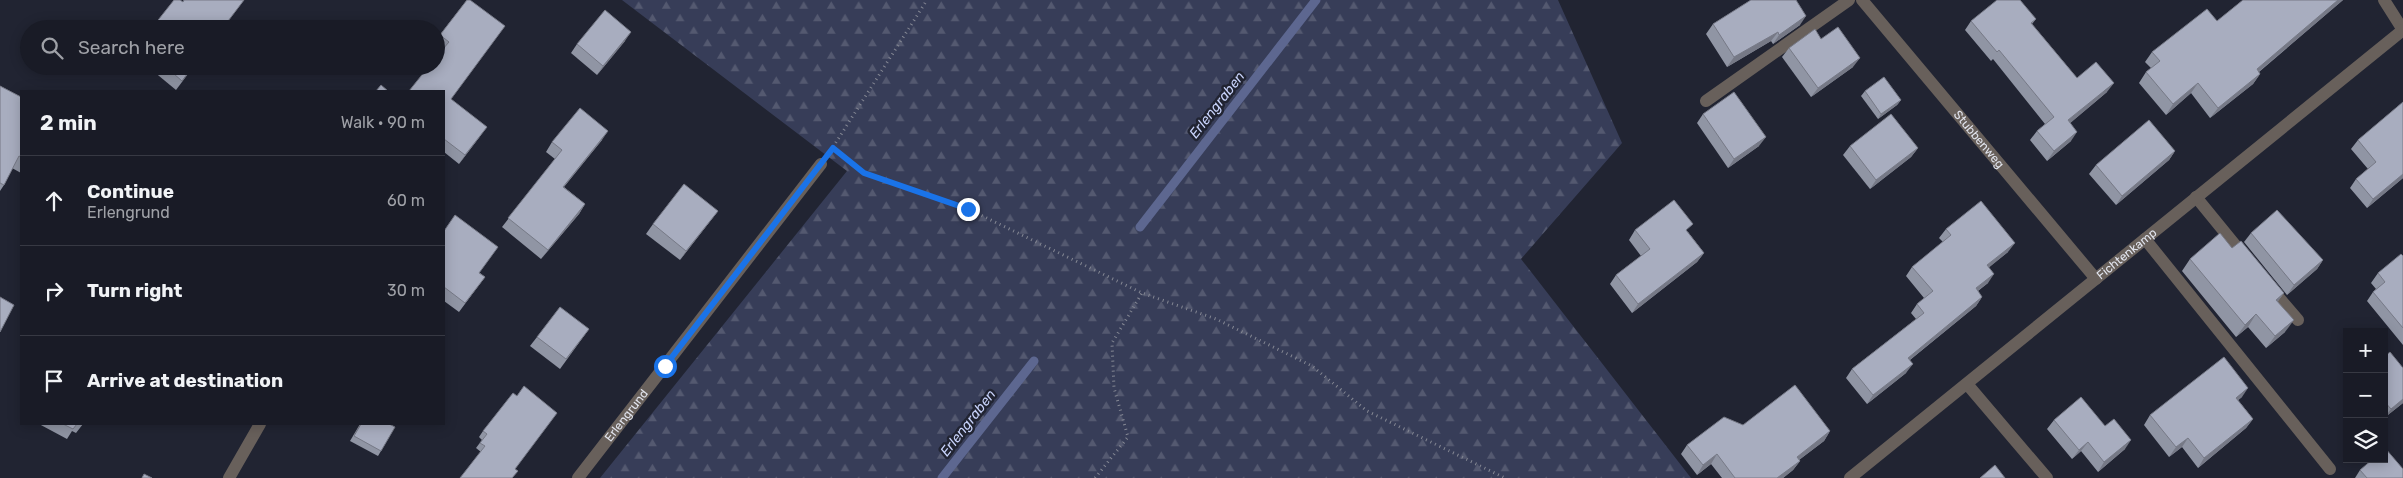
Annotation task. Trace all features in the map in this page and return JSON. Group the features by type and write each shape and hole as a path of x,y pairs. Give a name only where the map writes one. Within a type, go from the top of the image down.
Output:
{"street":[{"path":"1706,101 1849,0"},
{"name":"Stubbenweg","path":"1862,0 2096,279"},
{"path":"2384,0 2403,30"},
{"name":"Fichtenkamp","path":"1850,478 2403,30"},
{"name":"Erlengrund","path":"578,478 822,164"},
{"path":"2196,197 2251,265"},
{"path":"2145,239 2330,469"},
{"path":"2263,278 2298,320"},
{"path":"1967,384 2047,478"},
{"path":"230,478 259,425"}],"path":[{"path":"822,164 927,0"},
{"path":"833,148 864,173 968,209 1142,293 1216,319 1312,366 1367,411 1504,478"},
{"path":"1094,478 1128,437 1114,388 1112,344 1142,293"}],"green space":[{"path":"622,0 1558,0 1622,143 1521,259 1691,478 600,478 847,171"}],"building":[{"path":"174,0 183,2 184,0 244,0 229,20 158,20"},
{"path":"467,0 470,0 505,26 451,99 487,127 465,155 445,140 445,90 410,90 422,75 445,75 445,47 449,42 445,39 445,29"},
{"path":"1751,0 1796,0 1806,16 1779,35 1778,32 1734,57 1713,24"},
{"path":"1997,0 2020,0 2036,19 2031,23 2077,78 2096,62 2114,83 2068,120 2077,132 2054,151 2037,131 2054,117 1999,50 1997,52 1971,21"},
{"path":"2243,0 2338,0 2257,69 2260,74 2218,108 2198,83 2173,104 2146,72 2160,61 2152,52 2207,9 2217,21"},
{"path":"605,10 631,32 603,66 577,44"},
{"path":"1838,27 1860,58 1818,88 1789,48 1815,29 1821,39"},
{"path":"175,75 186,75 182,81"},
{"path":"1884,77 1901,100 1881,114 1865,91"},
{"path":"381,85 387,90 377,90"},
{"path":"0,86 20,96 20,156 4,185 0,183"},
{"path":"1734,92 1766,137 1734,159 1703,114"},
{"path":"2403,102 2403,174 2373,199 2356,179 2376,162 2358,140"},
{"path":"580,108 608,131 563,187 585,204 548,250 508,218 562,150 552,142"},
{"path":"1891,114 1918,148 1876,180 1850,146"},
{"path":"2149,120 2175,151 2122,196 2096,165"},
{"path":"684,184 718,211 686,251 653,224"},
{"path":"1674,200 1693,224 1686,230 1704,253 1638,304 1616,275 1650,249 1635,230"},
{"path":"1981,201 2015,243 1987,265 1994,274 1976,288 1982,297 1908,358 1913,364 1873,395 1852,369 1924,313 1917,304 1933,291 1912,267 1951,235 1946,229"},
{"path":"2277,210 2323,260 2294,285 2251,233"},
{"path":"455,215 498,247 479,273 485,277 465,303 445,288 445,230"},
{"path":"2220,233 2232,248 2241,241 2284,293 2276,300 2294,320 2275,336 2256,314 2245,325 2190,259"},
{"path":"2401,254 2403,256 2403,328 2373,292 2385,282 2378,273"},
{"path":"0,297 14,305 0,332"},
{"path":"560,307 589,329 566,359 537,337"},
{"path":"2390,352 2403,368 2403,399 2391,409 2388,406 2388,354"},
{"path":"2224,357 2248,388 2236,398 2253,419 2204,458 2188,438 2176,447 2150,415"},
{"path":"1795,385 1830,431 1797,457 1800,461 1777,478 1735,478 1717,454 1703,465 1687,445 1724,417 1743,425"},
{"path":"524,386 557,413 515,469 518,471 512,478 460,478 485,446 480,443 487,434 483,431 513,393 517,396"},
{"path":"2081,397 2105,426 2114,419 2131,440 2104,462 2088,442 2079,450 2054,420"},
{"path":"65,425 76,425 73,429"},
{"path":"360,425 391,425 395,427 381,451 354,436"},
{"path":"2388,452 2403,469 2403,478 2367,478 2360,470 2368,463 2388,463"},
{"path":"1995,465 2005,478 1980,478"},
{"path":"144,474 152,478 142,478"}],"waterway":[{"name":"Erlengraben","path":"1140,227 1316,0"},
{"name":"Erlengraben","path":"942,478 1034,361"}],"route":[{"path":"665,366 833,148 864,173 968,209"}]}
